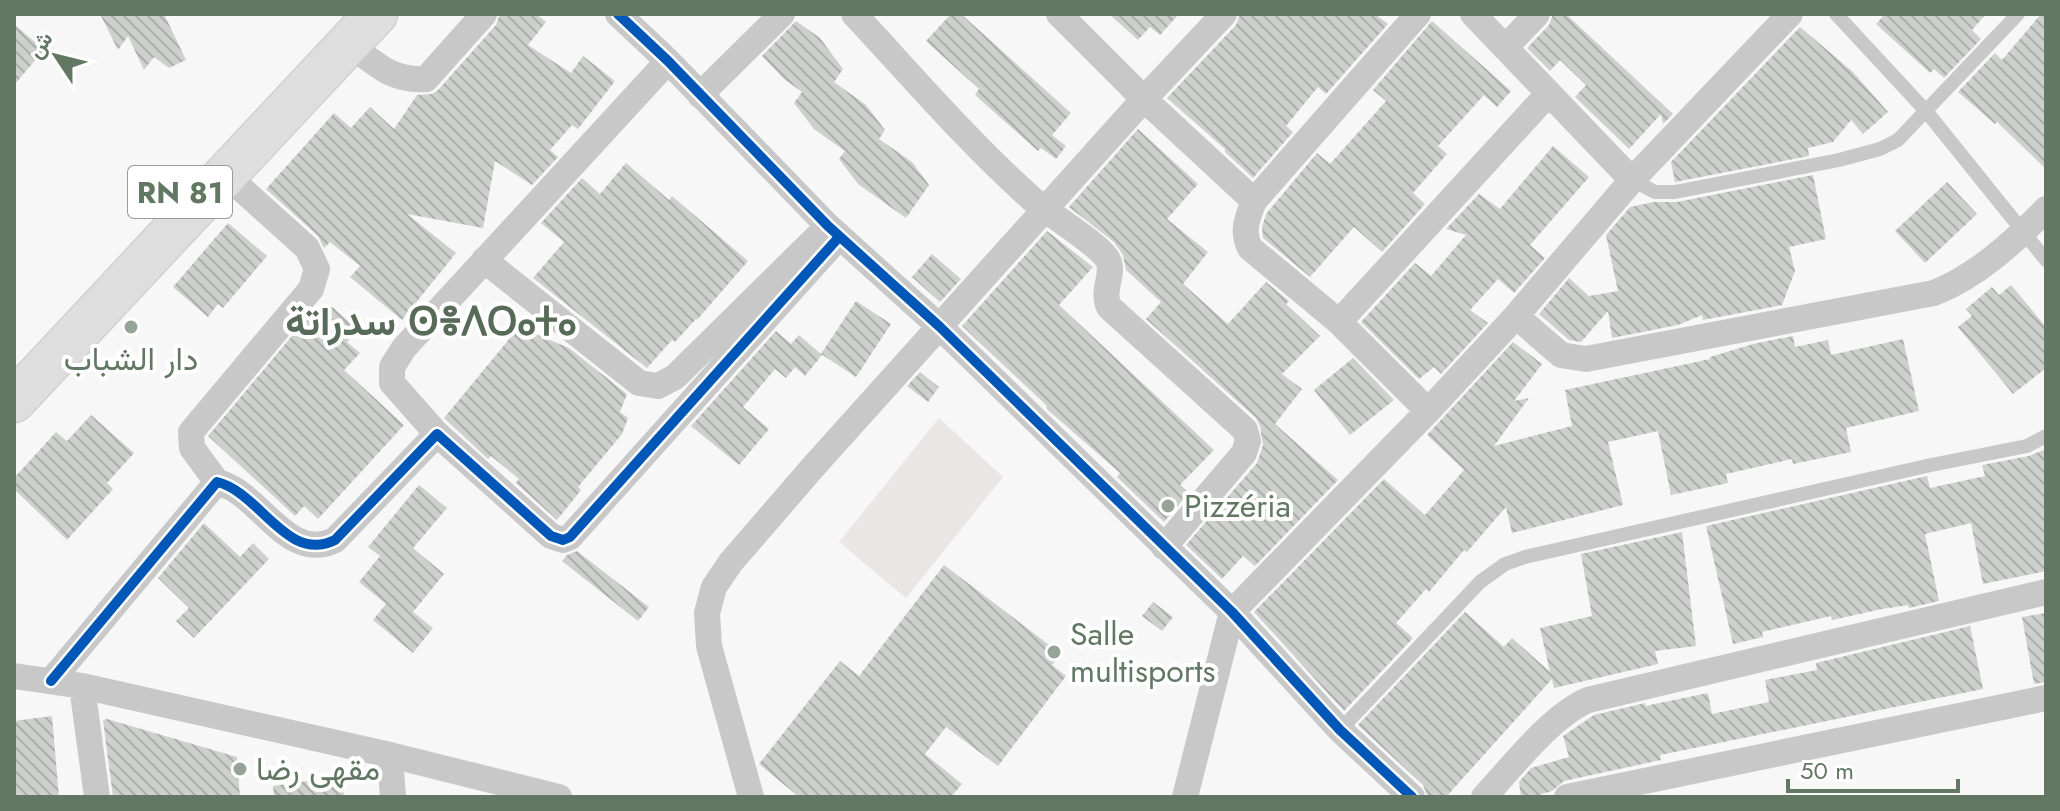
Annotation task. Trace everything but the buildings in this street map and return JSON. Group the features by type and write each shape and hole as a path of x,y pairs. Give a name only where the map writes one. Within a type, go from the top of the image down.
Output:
{"main road":[{"path":"14,401 226,175 357,24"},
{"name":"RN 81","path":"14,370 357,24"}],"street":[{"path":"357,24 386,72 401,79 426,79 484,14"},
{"path":"618,14 834,231 940,327 1232,612 1340,730 1412,797"},
{"path":"700,95 782,14"},
{"path":"854,14 999,169 1107,259 1110,268 1105,294 1109,307 1245,430 1248,441 1244,453 1164,547"},
{"path":"1059,14 1144,99 1254,201"},
{"path":"751,797 709,646 707,613 714,587 731,562 814,466 1224,14"},
{"path":"1418,14 1254,201 1245,228 1250,248 1339,322 1428,411"},
{"path":"1473,14 1632,180"},
{"path":"1506,47 1537,14"},
{"path":"1185,797 1232,612 1428,411 1516,316 1632,180 1790,14"},
{"path":"668,61 404,348 392,367 392,383 437,434 551,536 563,540 570,537 834,231"},
{"path":"1339,322 1549,93"},
{"path":"226,175 307,248 317,269 311,289 191,432 192,448 217,482 226,484 247,498 295,541 314,547 325,545 335,540 437,434"},
{"path":"1516,316 1561,355 1586,359 1934,293 1970,274 2022,234 2046,209"},
{"path":"484,260 639,383 658,386 675,377 834,231"},
{"path":"51,681 217,482"},
{"path":"1484,797 1569,710 1588,700 2046,592"},
{"path":"14,676 82,686 390,755 559,797"},
{"path":"82,686 97,797"},
{"path":"1567,797 2046,698"},
{"path":"390,755 393,797"}],"lane":[{"path":"1836,14 1926,111 2046,260"},
{"path":"1632,180 1655,192 1675,192 1880,149 1898,140 2018,14"},
{"path":"1340,730 1480,582 1505,564 1901,472 2027,446 2046,436"}],"shaded area":[{"path":"939,418 1003,477 906,598 839,542"}],"cycle path":[{"path":"618,14 668,61 828,226 940,327 1232,612 1340,730 1412,797"},
{"path":"51,681 217,482 247,499 288,535 318,545 335,540 437,434 551,536 563,540 570,537 839,237"}],"place":[{"name":"دار الشباب","path":"131,327"},
{"name":"Pizzéria","path":"1168,506"},
{"name":"Salle multisports","path":"1054,652"},
{"name":"مقهى رضا","path":"240,769"}],"district":[{"name":"سدراتة ⵙⴻⴷⵔⴰⵜⴰ","path":"431,321"}]}
